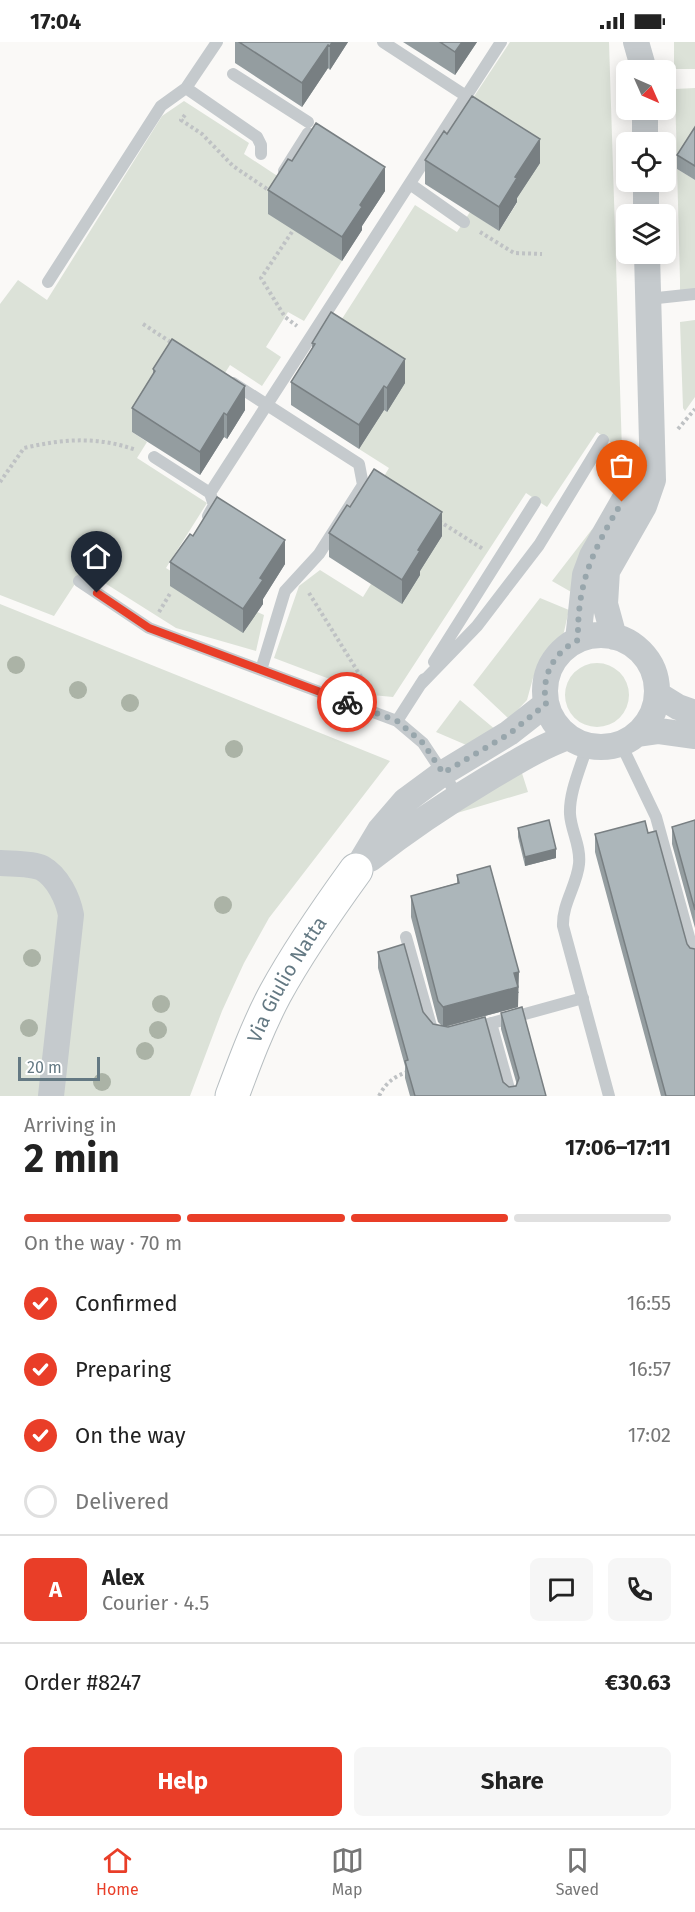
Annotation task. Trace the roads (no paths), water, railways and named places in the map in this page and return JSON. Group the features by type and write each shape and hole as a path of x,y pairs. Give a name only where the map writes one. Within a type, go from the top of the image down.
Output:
{"street":[{"path":"614,637 605,603 608,571 644,506 653,480 647,264"},
{"path":"578,640 585,575 592,556 651,453"},
{"path":"577,742 554,722 546,704 545,683 552,663 561,652 578,640 596,635 614,637 632,645 646,658 655,675 657,694 651,717 629,739"},
{"path":"657,694 678,707 695,713"},
{"name":"Via Giulio Natta","path":"232,1096 247,1055 274,996 303,945 356,870 380,830 405,801 443,773 509,734 546,704"},
{"name":"Via Giulio Natta","path":"356,870 404,832 458,796 525,756 550,744 577,742 600,748 659,731 695,736"},
{"path":"0,863 42,868 61,888 69,904 71,915 51,1096"}],"lane":[{"path":"48,282 161,106 186,88 218,42"},
{"path":"383,42 466,96"},
{"path":"210,493 501,42"},
{"path":"233,75 308,127 284,171"},
{"path":"186,88 257,137 261,145 261,154"},
{"path":"410,184 464,222"},
{"path":"648,299 695,294"},
{"path":"223,376 359,464 363,485 319,554 285,591 261,670"},
{"path":"420,684 477,626 539,545 603,440"},
{"path":"154,457 210,493 214,505 201,525"},
{"path":"397,721 535,502"},
{"path":"79,581 149,628 397,721 423,743 458,796"},
{"path":"629,739 656,817 695,959"},
{"path":"577,742 570,817 578,846 579,867 563,918 563,926 609,1096"},
{"path":"405,937 431,1026 440,1035 583,998"},
{"path":"491,1023 512,1096"}]}
